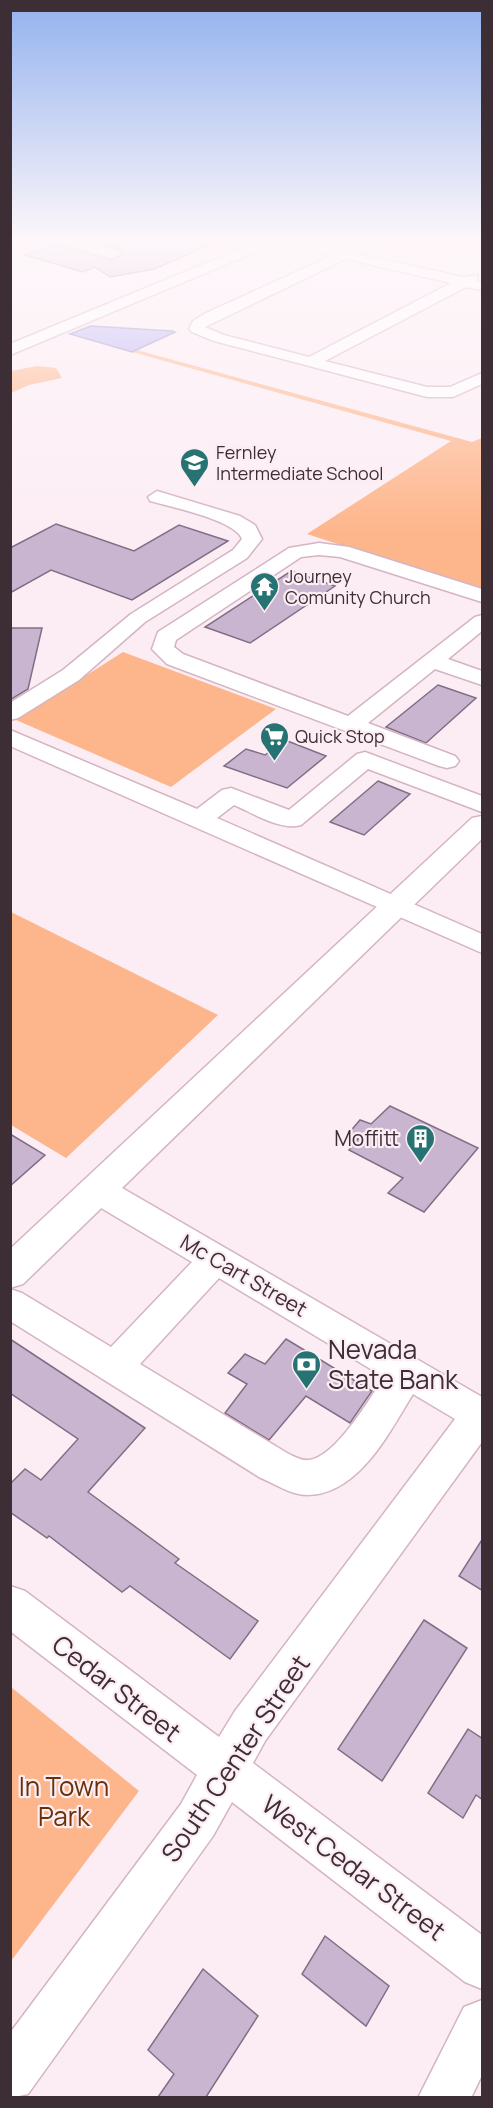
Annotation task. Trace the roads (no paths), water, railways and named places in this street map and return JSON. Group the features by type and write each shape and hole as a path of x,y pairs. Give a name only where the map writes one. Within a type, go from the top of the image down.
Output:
{"main road":[{"path":"10,1273 483,825"}],"street":[{"path":"10,350 38,338"},
{"path":"220,338 412,389 442,393 464,388 483,378"},
{"path":"311,362 356,338"},
{"path":"10,713 71,675 138,618 240,554 252,539 248,529 233,520 157,497"},
{"path":"447,761 175,659 163,649 166,637 296,552 320,549 342,551 483,596"},
{"path":"351,725 483,621"},
{"path":"432,661 483,678"},
{"path":"10,737 483,944"},
{"path":"200,819 231,795 292,820 365,759 483,805"},
{"name":"Mc Cart Street","path":"98,1190 482,1414"},
{"path":"115,1367 216,1259"},
{"path":"10,1303 273,1465 306,1478 328,1472 350,1455 407,1371"},
{"name":"South Center Street","path":"10,2076 197,1820 250,1726 482,1414"},
{"name":"Cedar Street","path":"10,1605 225,1770"},
{"name":"West Cedar Street","path":"225,1770 483,1965"},
{"path":"443,2097 483,2025"}],"place":[{"name":"Fernley Intermediate School","path":"195,488"},
{"name":"Journey Comunity Church","path":"264,612"},
{"name":"Quick Stop","path":"274,762"},
{"name":"Moffitt","path":"420,1164"},
{"name":"Nevada State Bank","path":"307,1390"}],"park label":[{"name":"In Town Park","path":"64,1801"}]}
